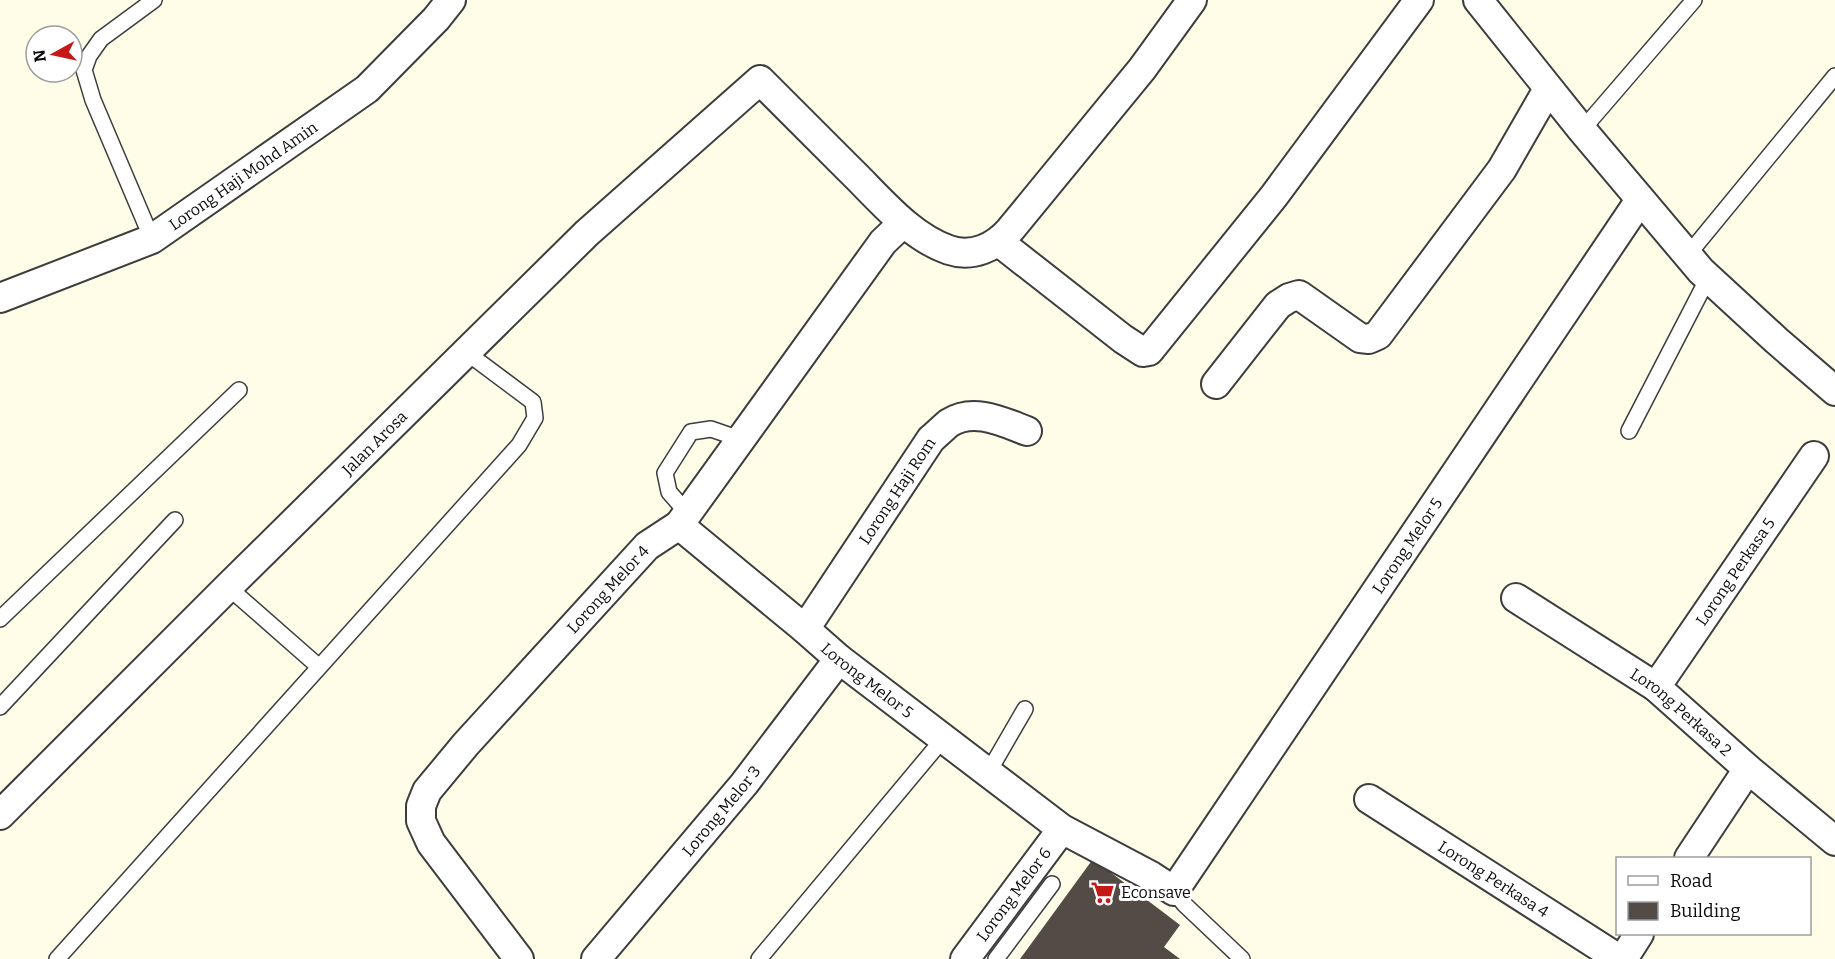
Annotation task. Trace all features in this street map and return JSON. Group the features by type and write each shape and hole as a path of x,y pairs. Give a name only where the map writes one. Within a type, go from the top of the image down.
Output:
{"street":[{"name":"Lorong Haji Mohd Amin","path":"0,298 152,239 367,89 436,19 451,0"},
{"path":"903,223 950,250 970,252 989,248 999,242 1100,122 1192,0"},
{"path":"999,242 1123,339 1143,352 1149,351 1274,196 1419,0"},
{"path":"1478,0 1548,89 1708,278 1835,391"},
{"name":"Jalan Arosa","path":"0,815 228,586 587,233 760,80 903,223"},
{"path":"1216,384 1278,305 1289,298 1299,295 1360,338 1369,339 1378,335 1502,169 1548,89"},
{"name":"Lorong Melor 5","path":"683,520 839,659 1062,829 1151,876 1174,891 1640,200"},
{"name":"Lorong Melor 4","path":"519,959 431,843 421,821 421,806 427,791 466,744 647,546 683,520 883,242 903,223"},
{"name":"Lorong Haji Rom","path":"805,629 931,439 950,423 968,416 988,417 1027,431"},
{"name":"Lorong Perkasa 5","path":"1656,687 1814,456"},
{"name":"Lorong Perkasa 2","path":"1515,598 1656,687 1748,769 1833,834"},
{"name":"Lorong Melor 3","path":"596,959 744,784 839,659"},
{"path":"1690,857 1748,769"},
{"name":"Lorong Perkasa 4","path":"1369,799 1621,959"},
{"name":"Lorong Melor 6","path":"965,959 1062,829"},
{"path":"1621,959 1639,935"}],"lane":[{"path":"152,239 93,100 84,70 89,56 101,39 154,0"},
{"path":"1582,130 1694,0"},
{"path":"1688,256 1835,76"},
{"path":"1629,430 1708,278"},
{"path":"57,959 519,445 535,418 533,402 466,352"},
{"path":"0,619 239,390"},
{"path":"683,520 669,492 665,473 691,432 711,429 740,439"},
{"path":"0,706 175,520"},
{"path":"228,586 318,666"},
{"path":"988,773 1024,709"},
{"path":"759,959 944,739"},
{"path":"996,959 1052,884"},
{"path":"1174,891 1184,904 1242,959"}],"building":[{"name":"Econsave","path":"1093,859 1180,925 1164,947 1180,959 1020,959"}],"place":[{"name":"Econsave","path":"1103,892"}]}
